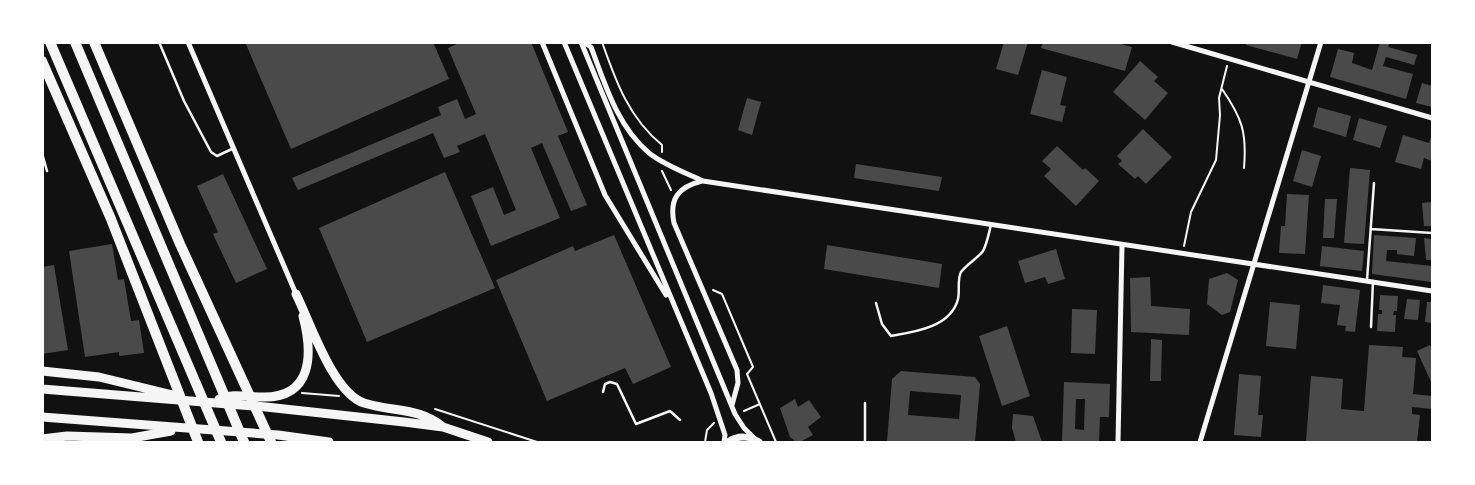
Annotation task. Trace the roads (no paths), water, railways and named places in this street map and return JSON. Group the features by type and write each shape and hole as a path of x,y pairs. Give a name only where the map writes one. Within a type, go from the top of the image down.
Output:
{"highway":[{"path":"50,42 220,442"},
{"path":"75,42 244,442"},
{"path":"94,42 180,244 275,439"},
{"path":"42,61 111,219 198,442"},
{"path":"213,403 232,396 262,398 278,396 292,390 306,371 308,363 307,337 296,294"},
{"path":"296,294 337,378 351,396 362,402 430,416 443,427"},
{"path":"42,371 99,377 170,397"},
{"path":"42,390 170,397 443,427 488,442"},
{"path":"42,417 184,429 300,442"},
{"path":"43,441 67,436 131,440 184,429"},
{"path":"275,439 329,442"}],"street":[{"path":"188,42 296,294"},
{"path":"542,42 606,195 675,310"},
{"path":"564,42 710,393 725,435 724,442"},
{"path":"582,42 591,47 609,94 626,130 650,153 662,161 703,181 1432,290"},
{"path":"582,42 732,405 744,428 758,442"},
{"path":"1172,42 1432,118"},
{"path":"1200,442 1321,42"},
{"path":"703,181 683,189 675,199 671,209 674,223 737,370 738,383 732,405"},
{"path":"1118,442 1122,245"},
{"path":"728,442 740,437 758,442"}],"lane":[{"path":"160,42 184,101 211,152 217,156 234,148"},
{"path":"42,153 47,171"},
{"path":"1371,327 1371,229 1374,183"},
{"path":"876,302 882,324 891,336 915,332 943,321 956,307 960,292 960,274 983,251 991,225"},
{"path":"1371,229 1432,233"},
{"path":"603,392 605,384 610,382 617,384 636,424 670,411 680,420"},
{"path":"865,442 866,403"}]}
